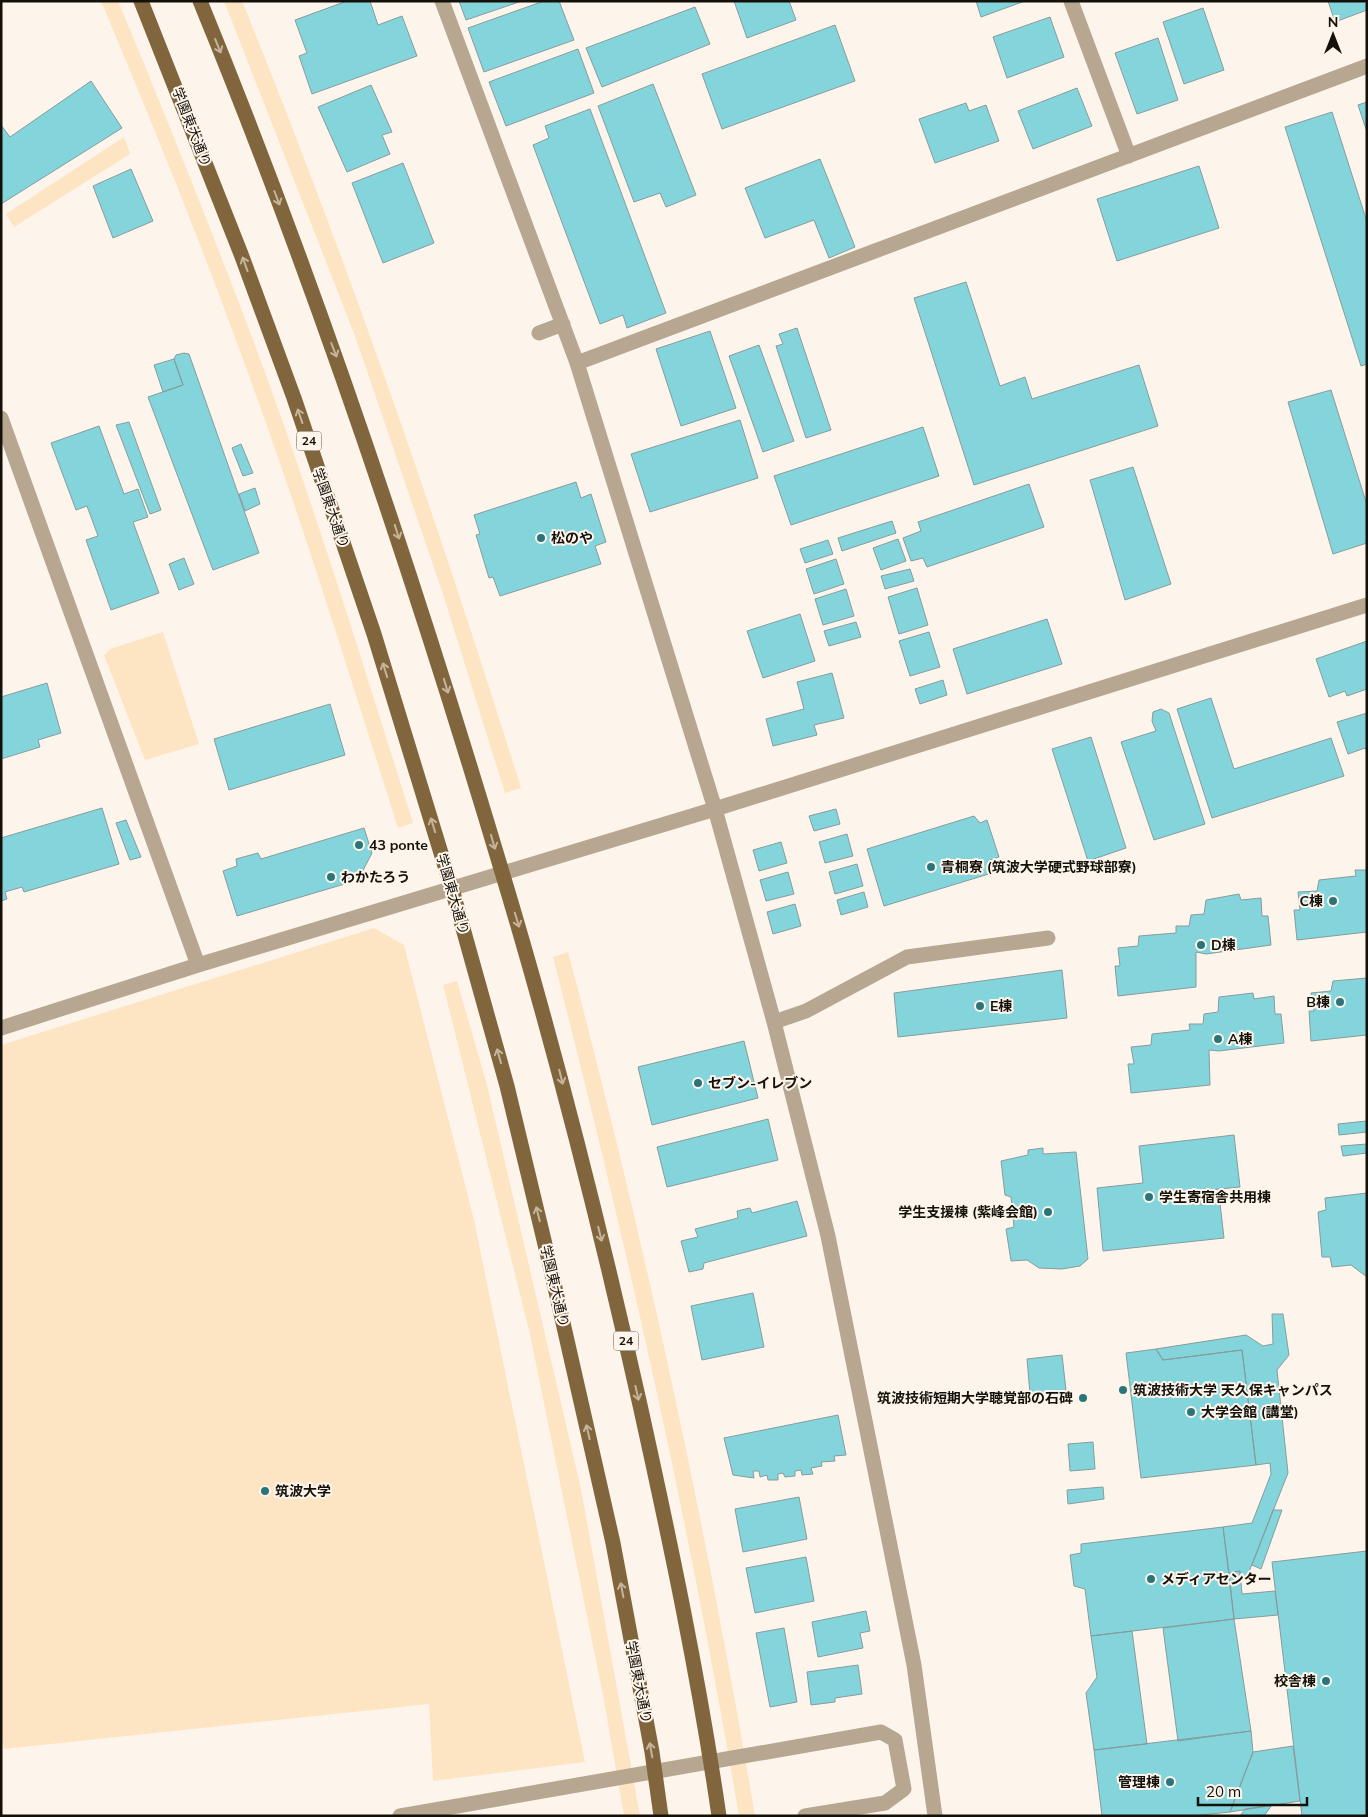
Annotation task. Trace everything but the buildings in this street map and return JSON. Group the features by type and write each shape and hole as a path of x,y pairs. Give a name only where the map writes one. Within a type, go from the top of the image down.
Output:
{"main road":[{"name":"学園東大通り","path":"141,1 241,254 294,398 374,634 452,889 507,1086 556,1290 613,1543 652,1752 661,1816"},
{"name":"24","path":"200,1 241,102 351,396 426,620 503,874 559,1068 614,1290 670,1540 708,1743 719,1816"}],"street":[{"path":"442,1 577,363 715,810 774,1022 828,1236 914,1665 935,1816"},
{"path":"1071,1 1129,156"},
{"path":"577,363 1367,66"},
{"path":"539,333 563,324"},
{"path":"1,418 198,965"},
{"path":"1,1028 198,965 715,810 1367,605"},
{"path":"774,1022 806,1011 907,957 1048,938"},
{"path":"400,1816 881,1732 895,1740 904,1789 885,1803 805,1816"}],"shaded area":[{"path":"101,1 118,1 154,87 239,304 318,525 413,823 398,828 283,472 225,309"},
{"path":"224,1 242,1 355,293 424,490 521,788 505,793 443,594 355,336"},
{"path":"124,137 130,154 14,227 6,214"},
{"path":"163,632 199,744 145,760 104,655 110,649"},
{"name":"筑波大学","path":"374,928 404,945 474,1220 585,1762 433,1781 429,1704 4,1749 1,1727 1,1045"},
{"path":"568,952 622,1166 672,1382 716,1598 755,1816 739,1816 700,1599 655,1384 606,1170 553,957"},
{"path":"457,981 487,1085 581,1489 640,1816 624,1816 603,1695 530,1334 443,985"}],"place":[{"name":"松のや","path":"541,538"},
{"name":"43 ponte","path":"359,845"},
{"name":"青桐寮 (筑波大学硬式野球部寮)","path":"931,867"},
{"name":"わかたろう","path":"331,877"},
{"name":"C棟","path":"1333,901"},
{"name":"D棟","path":"1201,945"},
{"name":"B棟","path":"1340,1002"},
{"name":"E棟","path":"980,1006"},
{"name":"A棟","path":"1218,1039"},
{"name":"セブン-イレブン","path":"698,1083"},
{"name":"学生寄宿舎共用棟","path":"1149,1197"},
{"name":"学生支援棟 (紫峰会館)","path":"1048,1212"},
{"name":"筑波技術大学 天久保キャンパス","path":"1123,1390"},
{"name":"筑波技術短期大学聴覚部の石碑","path":"1083,1398"},
{"name":"大学会館 (講堂)","path":"1191,1412"},
{"name":"筑波大学","path":"265,1491"},
{"name":"メディアセンター","path":"1151,1579"},
{"name":"校舎棟","path":"1326,1681"},
{"name":"管理棟","path":"1170,1782"}]}
